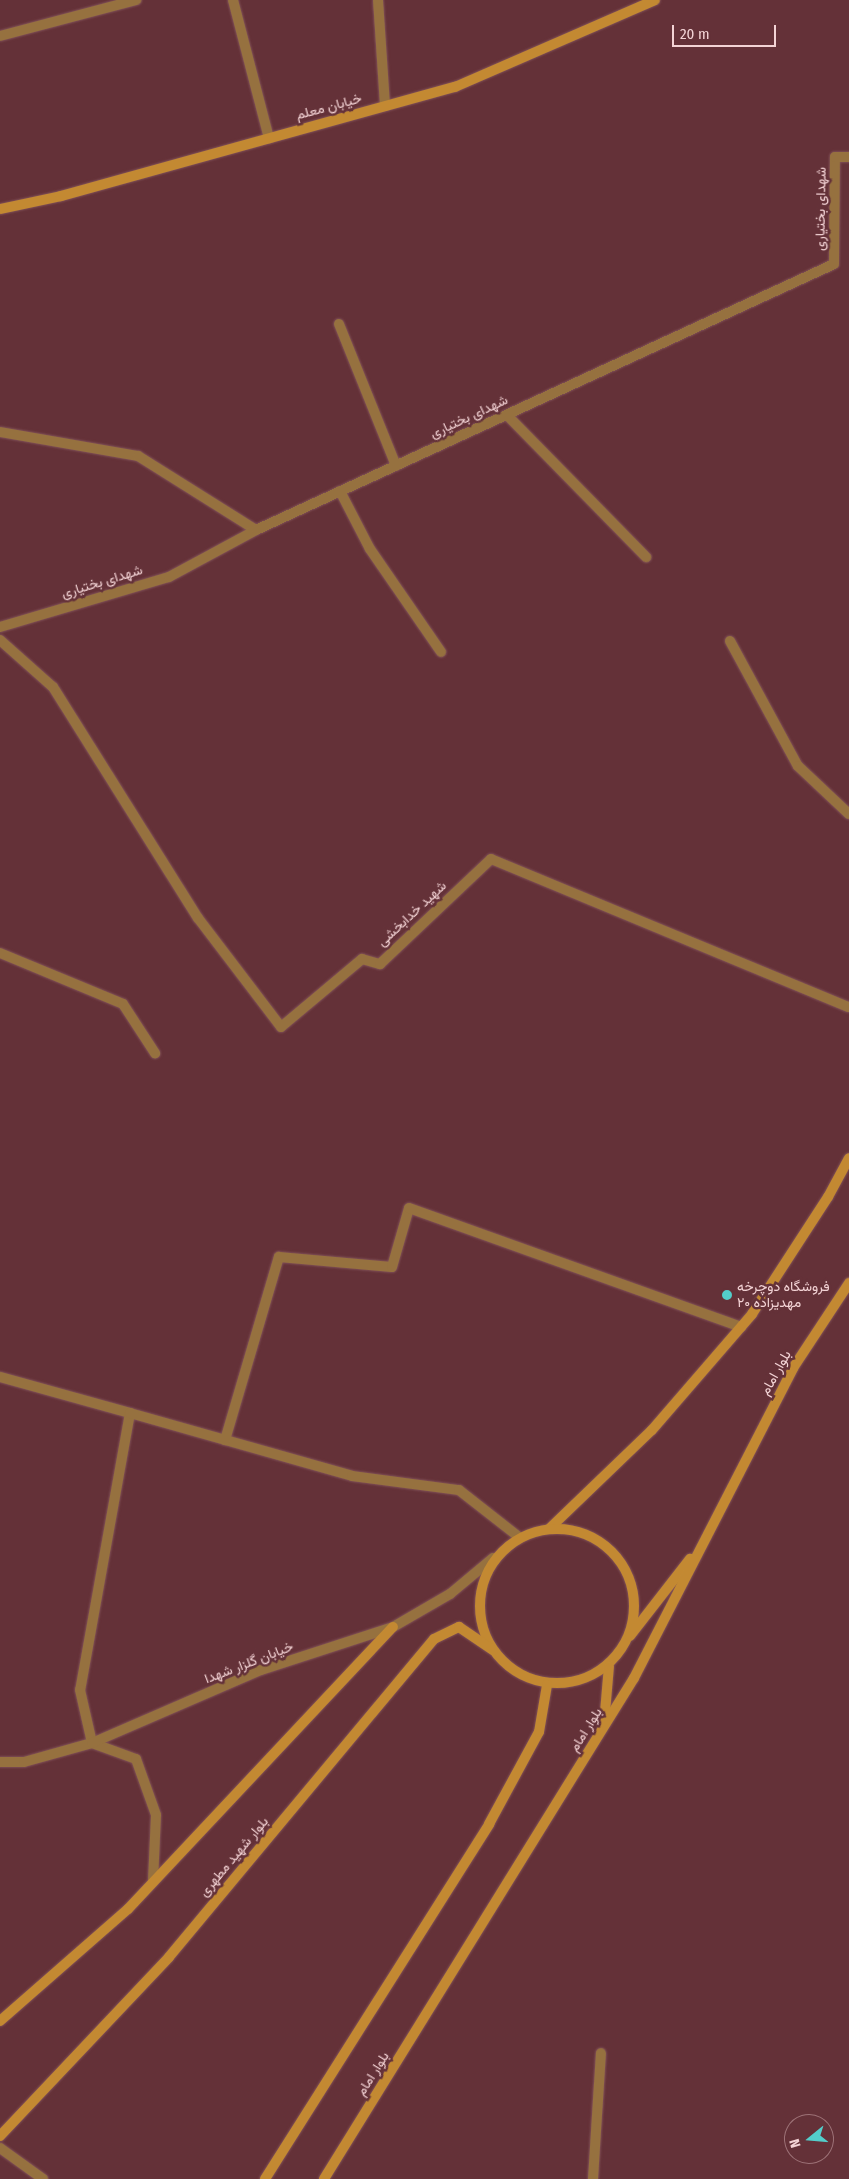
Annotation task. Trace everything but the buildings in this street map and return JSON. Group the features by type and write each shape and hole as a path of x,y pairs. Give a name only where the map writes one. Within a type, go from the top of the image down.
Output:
{"street":[{"path":"0,36 136,0"},
{"path":"233,0 269,138"},
{"path":"378,0 385,106"},
{"name":"خیابان معلم","path":"0,209 269,138 455,86 640,3 655,0"},
{"name":"شهدای بختیاری","path":"0,627 169,577 256,530 834,264 836,157 849,157"},
{"path":"339,324 396,466"},
{"path":"506,415 646,557"},
{"path":"0,432 138,456 256,530"},
{"path":"340,492 370,549 441,652"},
{"name":"شهید خدابخشی","path":"0,640 53,687 198,918 281,1027 362,959 380,964 491,859 849,1007"},
{"path":"730,641 798,766 849,814"},
{"path":"0,953 123,1004 155,1053"},
{"path":"550,1528 652,1430 741,1327 828,1197 849,1158"},
{"path":"225,1440 279,1257 392,1267 409,1208 741,1327"},
{"name":"بلوار امام","path":"324,2179 634,1678 793,1368 845,1295 849,1283"},
{"path":"0,1377 352,1476 459,1490 519,1538"},
{"path":"130,1413 80,1690 92,1743 136,1759 156,1815 153,1882"},
{"path":"628,1639 635,1607 628,1575 610,1549 582,1530 550,1528 519,1538 493,1558 481,1588 481,1620 493,1650 516,1673 547,1685 580,1680 609,1666 705,1540"},
{"name":"خیابان گلزار شهدا","path":"0,1762 24,1762 92,1743 261,1670 393,1627 450,1594 493,1558"},
{"path":"0,2021 153,1882 393,1627"},
{"name":"بلوار شهید مطهری","path":"0,2136 169,1957 434,1639 459,1627 493,1650"},
{"path":"604,1727 609,1666"},
{"path":"264,2179 489,1824 539,1732 547,1685"},
{"path":"592,2179 601,2053"},
{"path":"0,2148 43,2179"}],"place":[{"name":"فروشگاه دوچرخه ۲۰ مهدیزاده","path":"727,1295"}]}
